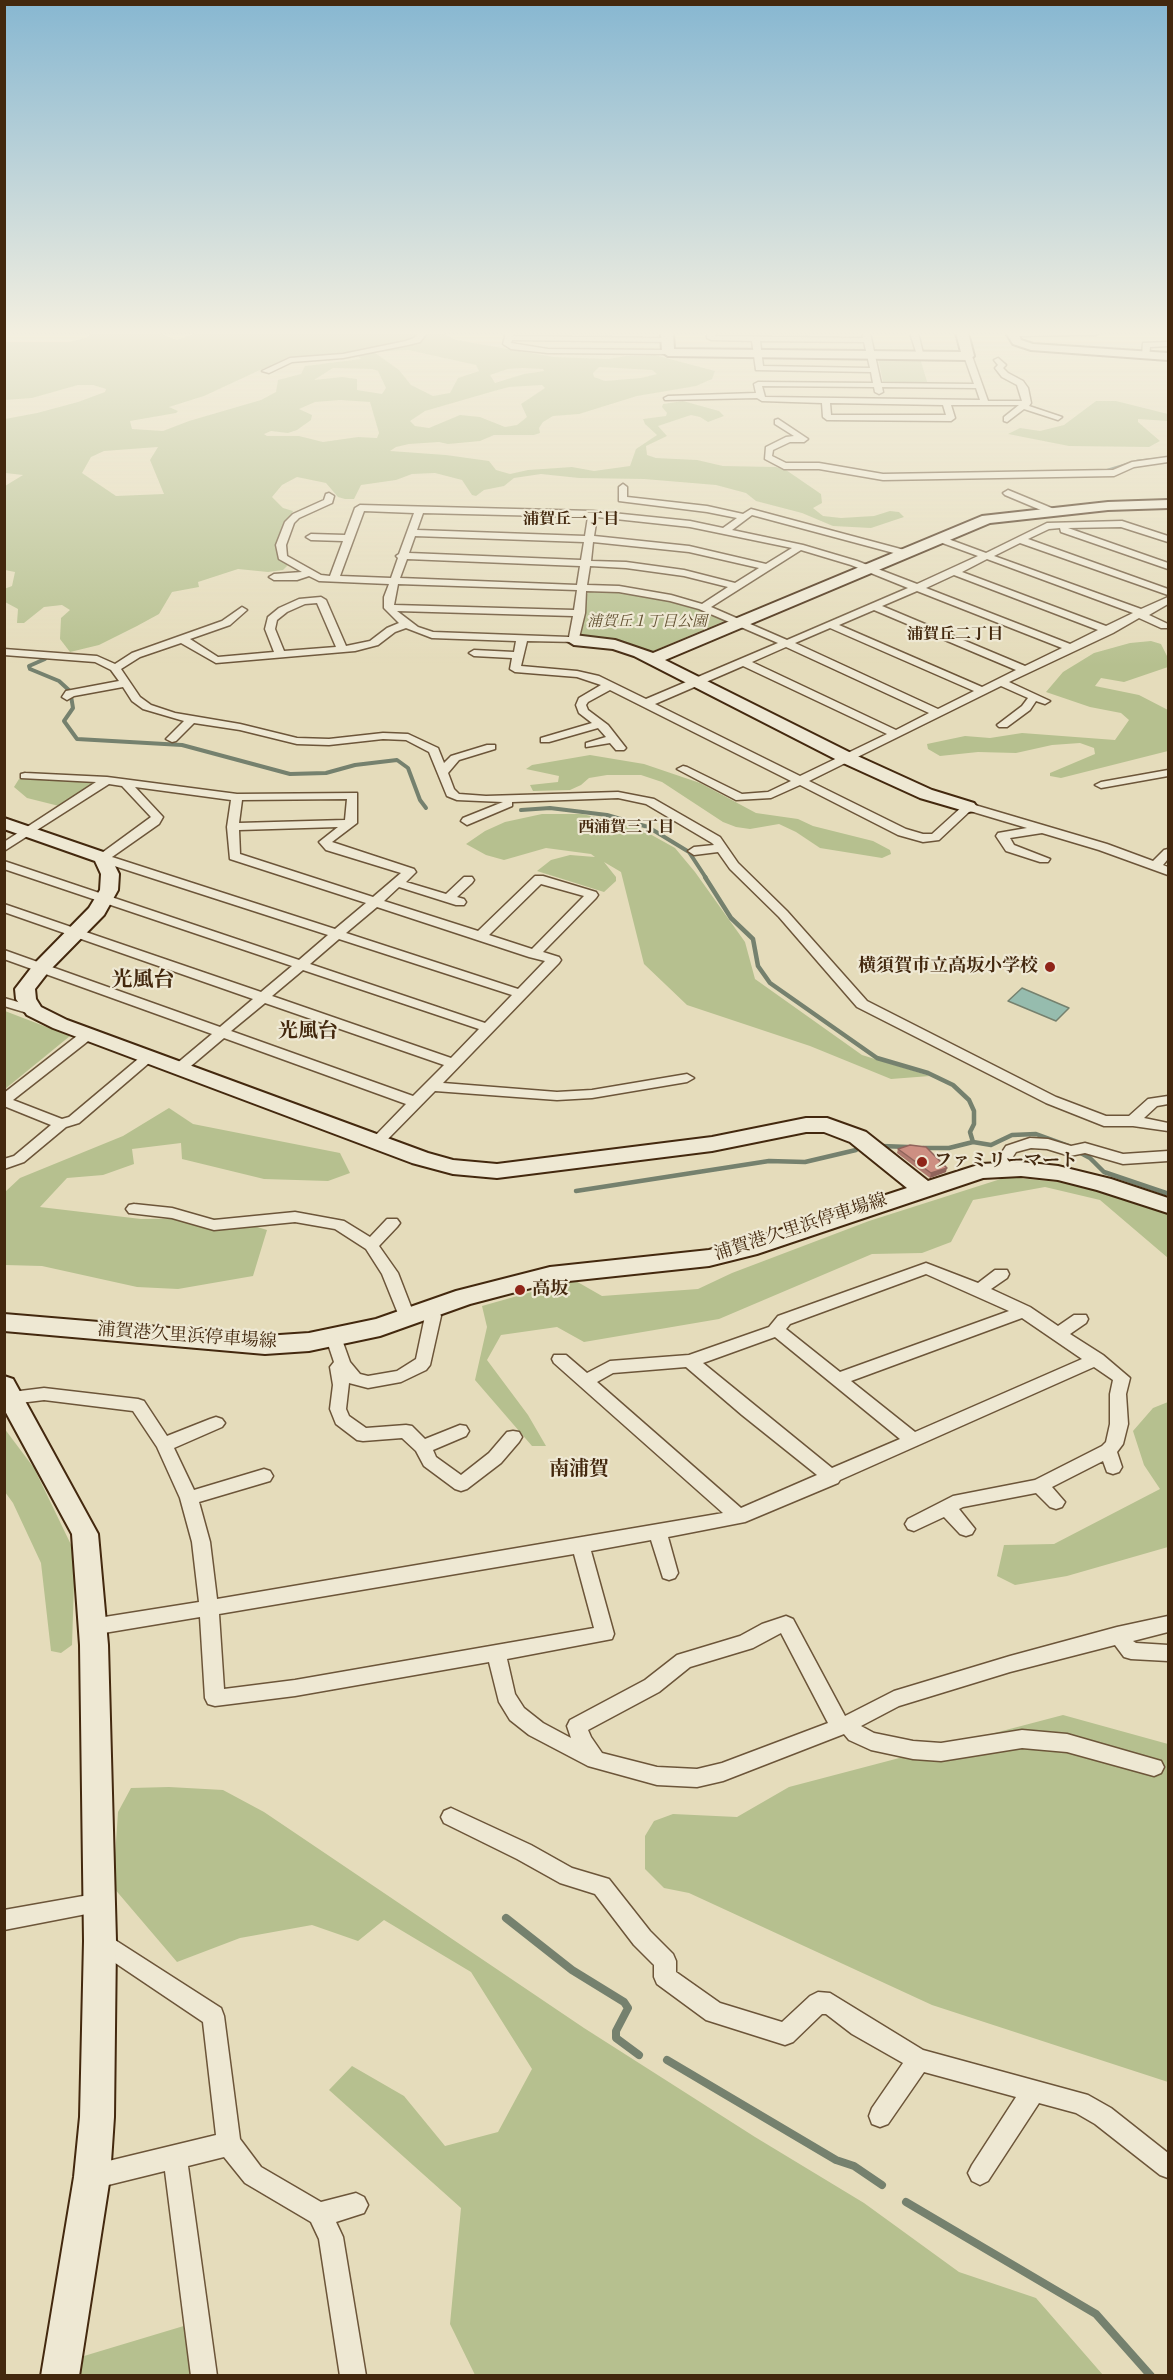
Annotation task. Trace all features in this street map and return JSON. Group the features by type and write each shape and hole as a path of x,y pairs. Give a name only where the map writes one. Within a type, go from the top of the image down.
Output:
{"street":[{"path":"778,444 773,446 767,455 774,462 784,466 819,466 883,477 1114,473 1132,465 1168,460"},
{"path":"623,487 622,499 669,500 745,517"},
{"path":"329,496 330,501 296,516 290,522 281,545 282,557 319,578 640,592 703,606 938,712"},
{"path":"1011,497 1051,511"},
{"path":"653,659 987,519 1051,511 1168,504"},
{"path":"334,579 360,507 593,514 662,520 726,530 800,547 868,569 1070,648"},
{"path":"419,510 401,556 387,603 389,608 406,624 423,633 440,636 574,640 615,645 653,659 847,758 926,794 1043,828 1168,871"},
{"path":"726,530 752,512 905,553"},
{"path":"574,640 580,613 593,514"},
{"path":"647,703 954,572 1052,526 1122,524 1168,539"},
{"path":"1052,526 1168,566"},
{"path":"1151,533 1166,526"},
{"path":"349,538 313,532 352,528"},
{"path":"410,533 589,538 688,549 767,567"},
{"path":"940,539 1143,614 1165,626"},
{"path":"1021,540 1168,592"},
{"path":"703,606 800,547"},
{"path":"401,556 586,562 658,568 736,586"},
{"path":"954,572 1109,631"},
{"path":"274,577 297,577 310,573"},
{"path":"281,655 270,628 272,619 289,606 303,601 321,600 342,649"},
{"path":"683,769 740,798 771,795 1024,670 1109,631 1168,600"},
{"path":"873,606 1024,670"},
{"path":"389,608 580,613"},
{"path":"115,668 136,655 226,623 242,610"},
{"path":"182,639 216,660 342,649 374,643 391,630 406,624"},
{"path":"831,624 982,691"},
{"path":"522,639 515,669 577,674 609,685 884,824 923,838 935,837 968,807"},
{"path":"4,652 91,657 115,668 136,699 147,707 173,716 240,727 297,741 328,742 383,736 408,737 434,750 451,794 457,797 522,799 618,795 639,797 650,801 716,840 734,867 783,914 862,1004 1051,1100 1104,1121 1133,1121 1168,1127"},
{"path":"474,653 518,655"},
{"path":"745,663 896,734"},
{"path":"1000,682 1045,701"},
{"path":"67,698 70,693 127,683"},
{"path":"590,745 616,743 600,724 583,711 581,705 583,700 609,685"},
{"path":"1025,723 1007,722 1026,708 1034,696"},
{"path":"172,739 192,719"},
{"path":"550,723 562,735"},
{"path":"545,740 600,724"},
{"path":"442,773 455,758 491,747"},
{"path":"1101,785 1168,773"},
{"path":"25,776 107,780 237,796 353,795 351,823 325,842 330,847 410,872 180,1068"},
{"path":"4,848 107,780"},
{"path":"103,858 155,821 157,817 128,787 128,783"},
{"path":"237,796 233,827 234,856 554,960 377,1142"},
{"path":"468,821 490,810 522,799"},
{"path":"4,823 103,858 521,994"},
{"path":"233,827 351,823"},
{"path":"1043,828 1002,836 1010,848 1044,859"},
{"path":"694,851 721,848"},
{"path":"1155,866 1168,853"},
{"path":"34,1011 26,999 25,989 42,967 76,934 106,899 110,890 110,874 103,858"},
{"path":"4,865 488,1028"},
{"path":"720,869 734,867"},
{"path":"480,936 539,879 592,895 534,954"},
{"path":"398,883 454,900 468,880"},
{"path":"4,908 453,1063"},
{"path":"4,954 415,1102"},
{"path":"4,1002 34,1011 87,1035 377,1142 453,1167 497,1171 712,1144 806,1125 827,1125 858,1137 923,1189"},
{"path":"61,1124 4,1100 87,1035"},
{"path":"4,1164 19,1159 61,1124 74,1120 149,1057"},
{"path":"432,1086 557,1096 581,1095 687,1078"},
{"path":"1133,1121 1153,1102 1168,1100"},
{"path":"998,1169 1011,1149 1020,1144 1038,1143 1078,1150 1085,1148 1123,1159 1142,1153 1168,1156"},
{"name":"浦賀港久里浜停車場線","path":"4,1322 265,1345 309,1342 380,1327 484,1291 550,1275 709,1258 758,1246 967,1174 998,1169 1058,1173 1103,1184 1168,1206"},
{"path":"134,1209 172,1213 214,1225 295,1217 339,1225 371,1245 390,1273 407,1317"},
{"path":"371,1245 392,1222"},
{"path":"586,1381 610,1366 690,1360 777,1330 784,1320 926,1268 1024,1311 1122,1378 1118,1394 1119,1424 1110,1459 1039,1486 959,1501 914,1524"},
{"path":"979,1290 1001,1274"},
{"path":"334,1338 343,1364 350,1375 368,1382 401,1376 420,1366 424,1361 433,1316 430,1308"},
{"path":"838,1379 1024,1311"},
{"path":"1058,1334 1080,1319"},
{"path":"777,1330 915,1441"},
{"path":"560,1359 740,1517"},
{"path":"92,1627 658,1533 740,1517 1097,1359"},
{"path":"690,1360 748,1411 832,1478"},
{"path":"343,1364 338,1367 341,1385 338,1409 342,1420 363,1436 406,1431 423,1447 430,1461 461,1484 495,1458 513,1437"},
{"path":"8,1391 138,1405 164,1445 189,1498 201,1542 209,1609 215,1698 295,1688 605,1634 581,1546"},
{"path":"8,1391 85,1534 92,1627 100,1903 97,2117 92,2177 60,2376"},
{"path":"164,1445 216,1423"},
{"path":"423,1447 460,1431"},
{"path":"189,1498 264,1476"},
{"path":"1039,1486 1056,1502"},
{"path":"946,1507 966,1529"},
{"path":"658,1533 669,1573"},
{"path":"595,1760 582,1741 577,1726 652,1686 684,1661 746,1642 769,1629 786,1624 844,1725 871,1741 912,1750 940,1752 1022,1739 1067,1743 1154,1767"},
{"path":"496,1652 506,1696 517,1714 536,1729 595,1760 657,1776 697,1778 723,1772 844,1725 894,1699 967,1676 1117,1635 1168,1624"},
{"path":"1117,1635 1131,1650 1168,1653"},
{"path":"451,1817 524,1852 567,1876 602,1886 642,1938 664,1961 665,1977 714,2012 785,2034 818,2004 830,2004 860,2026 919,2060 1080,2103 1103,2116 1168,2167"},
{"path":"4,1920 100,1903"},
{"path":"100,1941 213,2016 229,2144 253,2175 319,2214 331,2237 353,2376"},
{"path":"880,2116 919,2060"},
{"path":"980,2173 1033,2092"},
{"path":"92,2177 229,2144"},
{"path":"175,2157 204,2376"},
{"path":"319,2214 356,2205"}],"green space":[{"path":"5,444 409,444 390,451 489,461 496,470 510,474 528,470 572,467 594,471 630,466 636,449 643,444 650,444 646,446 647,455 656,458 697,460 723,466 776,467 786,470 821,494 822,503 813,508 823,516 841,518 874,516 890,511 899,512 904,517 871,528 833,526 802,513 756,501 746,493 716,485 644,479 579,478 541,474 514,478 504,486 484,490 476,496 472,495 462,480 435,473 412,474 396,480 361,485 354,499 345,499 338,497 326,483 297,477 282,485 272,497 283,508 293,511 280,536 277,555 288,565 283,570 268,572 238,569 198,582 199,587 172,592 159,614 99,645 70,652 60,639 61,618 70,610 62,605 44,607 24,623 17,623 18,609 5,602 4,589 12,586 15,572 5,570 5,486 23,475 5,473","holes":["158,447 150,460 164,494 116,496 82,473 91,457 104,451"]},
{"path":"1059,444 1154,444 1149,447"},
{"name":"浦賀丘１丁目公園","path":"592,590 662,598 727,620 651,652 614,642 581,637 587,594"},
{"path":"1151,641 1161,644 1168,658 1168,667 1124,682 1101,678 1095,686 1139,695 1168,710 1168,751 1061,778 1050,776 1050,773 1095,754 1094,748 1080,743 1052,745 1016,753 978,752 940,756 928,749 927,744 965,736 990,738 1022,733 1115,740 1129,720 1121,713 1090,707 1046,692 1063,672 1094,653 1130,643"},
{"path":"590,755 644,764 700,783 756,813 798,819 813,826 873,841 890,850 891,854 882,858 820,848 779,824 750,829 736,827 723,822 662,782 641,775 607,775 589,778 570,790 533,791 530,785 558,782 559,776 526,769 532,765"},
{"path":"19,779 92,780 94,784 59,806 27,798 14,787"},
{"path":"542,814 582,814 613,821 641,829 675,848 745,942 755,979 862,1055 930,1076 891,1079 810,1046 687,1005 644,964 621,872 604,862 616,877 616,881 604,892 537,871 551,860 570,855 595,857 591,854 546,848 504,860 486,855 466,844 485,831 505,822"},
{"path":"5,1011 70,1036 5,1089"},
{"path":"169,1108 193,1124 340,1153 350,1173 328,1181 264,1179 182,1159 181,1143 132,1149 134,1164 103,1175 67,1178 40,1207 141,1219 228,1218 267,1230 253,1276 178,1289 137,1287 42,1266 5,1265 5,1192 20,1178 123,1136"},
{"path":"1007,1177 1069,1183 1168,1213 1168,1258 1100,1200 1045,1187 973,1200 951,1242 922,1253 872,1254 719,1319 584,1342 557,1327 501,1335 487,1360 528,1415 546,1446 532,1446 475,1380 487,1327 482,1306 574,1280 602,1296 698,1289 732,1273 869,1221"},
{"path":"1168,1402 1168,1547 1067,1576 1015,1585 997,1576 1004,1545 1054,1544 1160,1489 1144,1465 1133,1431 1153,1408"},
{"path":"4,1428 34,1468 75,1553 72,1645 61,1653 51,1651 41,1563 13,1503 5,1492"},
{"path":"1063,1715 1168,1744 1168,2082 932,2005 689,1893 664,1888 645,1869 645,1836 654,1821 673,1814 737,1817 789,1787"},
{"path":"169,1787 223,1790 264,1812 584,2028 755,2137 864,2203 959,2272 1036,2298 1103,2375 475,2375 450,2324 461,2208 329,2090 352,2066 404,2096 445,2146 498,2132 532,2069 471,1972 384,1920 358,1941 312,1925 240,1938 177,1962 113,1887 118,1812 131,1788"},
{"path":"187,2325 193,2375 80,2376 84,2356"}],"shaded area":[{"path":"1022,988 1069,1008 1056,1021 1008,1001"}],"building":[{"path":"910,1145 926,1147 947,1168 931,1173 898,1149"}],"waterway":[{"path":"1105,471 1138,461 1168,458"},
{"path":"45,659 29,666 30,669 59,681 71,692"},
{"path":"71,696 73,708 64,721 77,739 182,745 290,774 326,773 355,765 397,760 408,768 420,800 426,808"},
{"path":"521,810 550,808 607,815 648,827 689,852 706,878"},
{"path":"705,877 731,918 753,939 758,966 770,983 877,1058 928,1073 953,1085 969,1100 974,1111 974,1124 970,1132 973,1142"},
{"path":"973,1142 991,1145 1012,1135 1036,1134 1069,1146"},
{"path":"923,1148 949,1148 973,1142"},
{"path":"882,1146 908,1147"},
{"path":"576,1191 769,1161 805,1162 856,1150"},
{"path":"1077,1151 1090,1158 1104,1172 1166,1193"},
{"path":"506,1918 572,1970 624,2002 628,2008 616,2031 616,2038 639,2055"},
{"path":"667,2060 836,2160 854,2166 882,2185"},
{"path":"906,2202 1096,2314 1151,2376"}],"place":[{"name":"横須賀市立高坂小学校","path":"1050,967"},
{"name":"ファミリーマート","path":"922,1162"},
{"name":"高坂","path":"520,1290"}],"district":[{"name":"浦賀丘一丁目","path":"571,521"},
{"name":"浦賀丘二丁目","path":"955,636"},
{"name":"西浦賀三丁目","path":"626,829"},
{"name":"光風台","path":"143,981"},
{"name":"光風台","path":"308,1033"},
{"name":"南浦賀","path":"579,1471"}]}
